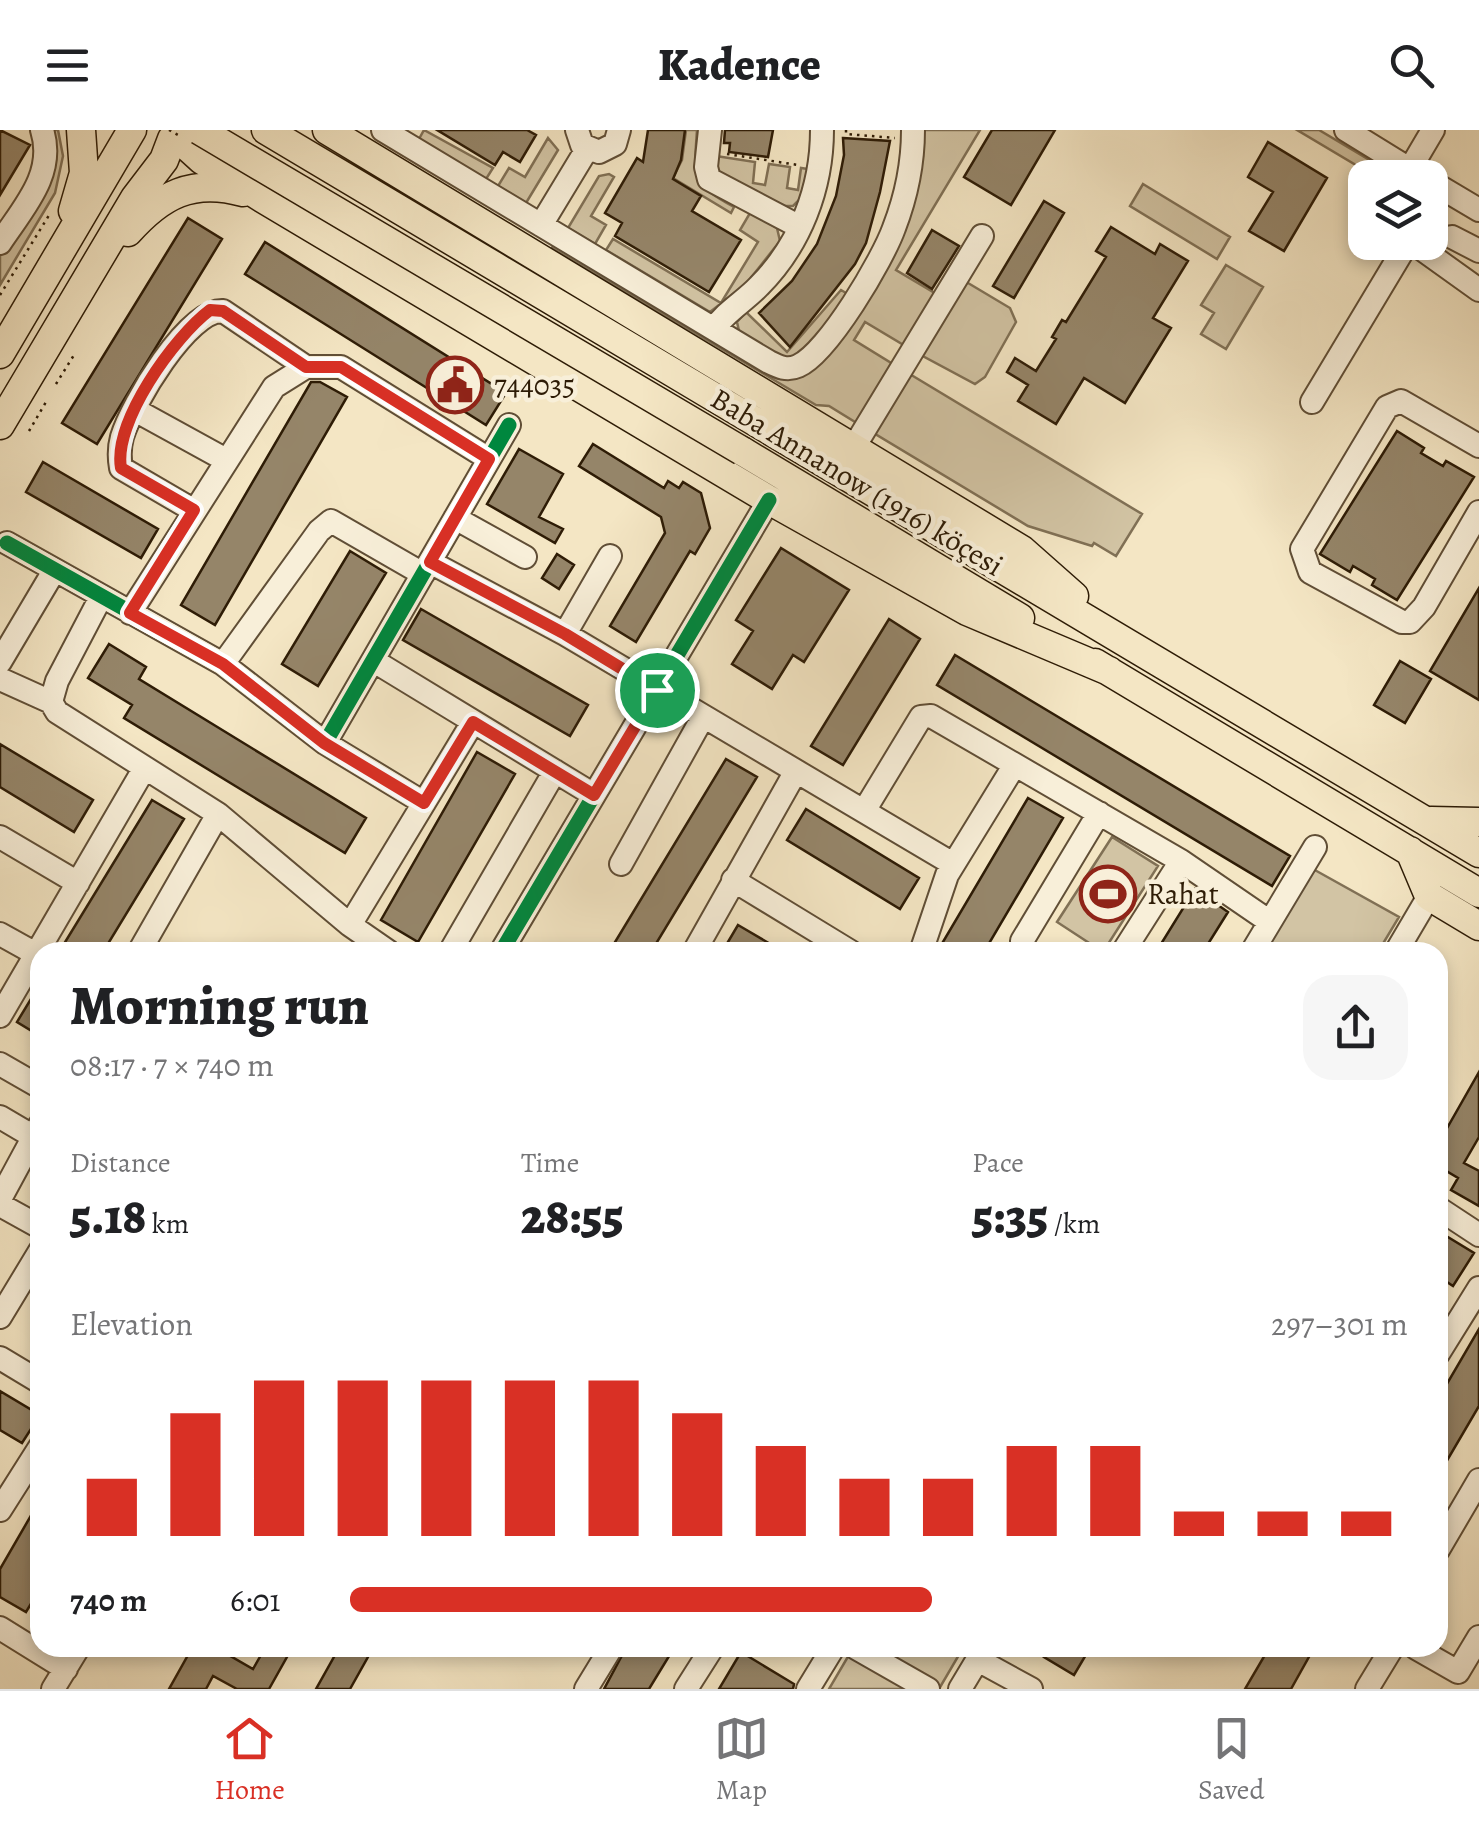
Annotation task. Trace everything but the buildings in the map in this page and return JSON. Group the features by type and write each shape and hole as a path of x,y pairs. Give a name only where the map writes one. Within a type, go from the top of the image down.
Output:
{"main road":[{"path":"64,247 84,173 81,130"},
{"path":"0,354 132,130"},
{"path":"175,135 210,130"},
{"path":"262,198 249,168 256,140 265,130"},
{"name":"Baba Annanow (1916) köçesi","path":"265,130 1479,853"},
{"path":"327,130 1022,550 1124,640"},
{"path":"175,135 202,160 262,198 770,500 967,611 1109,671"},
{"path":"0,424 134,198 164,160 175,135"},
{"name":"Baba Annanow (1916) köçesi","path":"175,135 742,451 1479,893"},
{"path":"94,271 159,200 202,187 224,187 262,198"},
{"path":"1421,820 1479,822"},
{"path":"1410,851 1429,896 1479,926"}],"street":[{"path":"0,243 31,197 46,164 42,130"},
{"path":"383,130 780,368 794,368 812,356 863,288 887,246 907,185 907,134"},
{"path":"542,225 582,140 598,152 610,148 619,130"},
{"path":"710,130 706,167 710,179 800,227"},
{"path":"714,329 771,274 800,227 815,186 822,130"},
{"path":"1346,130 1391,160"},
{"path":"1430,160 1433,130"},
{"path":"1448,194 1479,210"},
{"path":"854,448 982,236"},
{"path":"1452,237 1479,251"},
{"path":"1312,402 1399,260"},
{"path":"1436,260 1479,290"},
{"path":"194,510 121,468 119,454 122,434 135,410 192,324 210,310 223,311 306,367"},
{"path":"130,613 274,387 306,367 341,367 489,459"},
{"path":"1479,446 1401,401 1387,407 1302,549 1304,562 1310,572 1402,622 1410,622 1424,607 1479,512"},
{"path":"135,410 226,460"},
{"path":"324,743 509,425"},
{"path":"507,942 770,500"},
{"path":"455,518 525,556"},
{"path":"223,664 318,531 332,522 565,634 953,864"},
{"path":"7,543 223,664 324,743 424,803"},
{"path":"565,634 610,556"},
{"path":"0,662 54,571"},
{"path":"51,702 101,597"},
{"path":"374,661 594,795"},
{"path":"0,679 51,702 70,724 218,814 375,942"},
{"path":"620,864 704,716"},
{"path":"864,811 920,717 943,721 1182,861 1270,922"},
{"path":"350,925 473,722"},
{"path":"925,942 953,864 1014,766"},
{"path":"43,942 144,769"},
{"path":"700,942 796,770"},
{"path":"456,942 555,772"},
{"path":"1030,942 1099,813"},
{"path":"144,942 218,814"},
{"path":"0,837 78,883"},
{"path":"1258,942 1315,847"},
{"path":"1129,942 1182,861"},
{"path":"734,880 835,942"},
{"path":"1402,942 1429,896"},
{"path":"0,934 30,951"},
{"path":"0,1016 30,964"},
{"path":"0,1064 30,1082"},
{"path":"0,1117 30,1128"},
{"path":"30,1144 0,1202 30,1221"},
{"path":"1448,1215 1479,1235"},
{"path":"0,1317 30,1268"},
{"path":"1448,1323 1479,1288"},
{"path":"0,1358 30,1376"},
{"path":"1,1507 30,1462"},
{"path":"1448,1528 1479,1480"},
{"path":"0,1628 30,1654"},
{"path":"1429,1657 1465,1681 1479,1637"},
{"path":"34,1657 59,1679 72,1657"},
{"path":"586,1689 606,1657"},
{"path":"686,1689 706,1657"},
{"path":"808,1689 828,1657"},
{"path":"872,1657 928,1689"},
{"path":"960,1689 979,1657"},
{"path":"989,1657 1031,1689"},
{"path":"1367,1689 1387,1657"}],"path":[{"path":"846,130 846,134 907,134"},
{"path":"722,154 808,166"},
{"path":"56,384 74,355"},
{"path":"28,430 46,402"}],"shaded area":[{"path":"49,130 58,130 63,156 55,193 0,285 0,255 39,200"},
{"path":"424,130 493,168 486,179 419,139"},
{"path":"686,130 697,130 698,177 709,191 734,207 731,213 673,178 682,160"},
{"path":"923,130 980,130 896,270 938,295 907,347 865,322 854,340 896,366 860,425 829,406 816,405 552,248 555,242 781,375 844,329"},
{"path":"1297,130 1319,130 1369,160 1348,160"},
{"path":"548,138 558,150 526,203 498,186 509,168 525,177"},
{"path":"716,156 755,162 753,183 765,185 769,164 790,167 787,188 798,190 801,168 808,169 800,199 793,206 785,206 726,179 717,170"},
{"path":"599,176 614,177 591,216 606,225 595,244 568,228"},
{"path":"1143,184 1230,237 1217,259 1130,206"},
{"path":"750,213 777,228 780,241 746,284 710,312 606,250 613,239 721,303 758,242 740,230"},
{"path":"1226,265 1263,287 1226,349 1201,334 1214,313 1201,305"},
{"path":"963,280 1010,308 1016,322 985,377 975,384 919,354"},
{"path":"841,290 851,296 820,336 792,358 780,357 739,331 737,322 746,312 787,352"},
{"path":"908,373 1142,514 1116,556 1094,543 1092,546 1028,526 872,432"},
{"name":"Rahat","path":"1112,837 1158,866 1109,942 1088,942 1057,922"},
{"path":"1313,869 1399,917 1384,942 1270,942"},
{"path":"848,1657 958,1657 939,1689 829,1689"}],"cycle path":[{"path":"325,743 509,425"},
{"path":"507,942 769,500"},
{"path":"7,543 223,664 325,743 424,803"}],"place":[{"name":"744035","path":"455,385"},
{"name":"Rahat","path":"1108,894"}],"route":[{"path":"210,310 223,311 306,367 341,367 489,459 430,562 565,634 657,690 594,795 473,722 424,803 324,743 223,664 130,613 194,510 121,468 122,434 155,375 192,324 210,310"}]}
